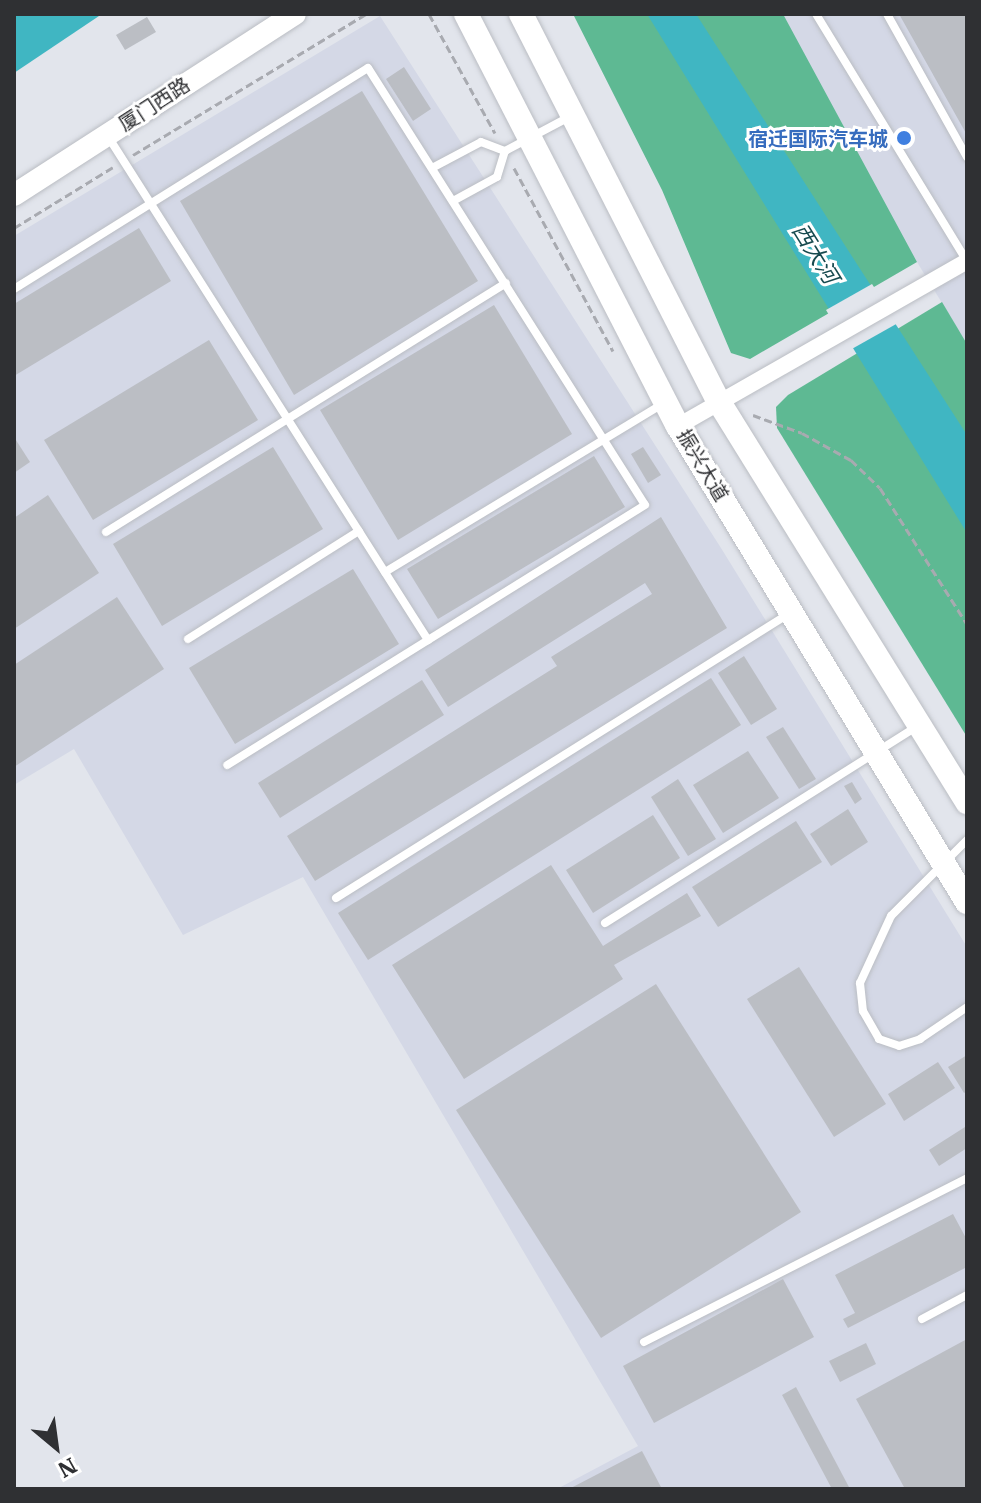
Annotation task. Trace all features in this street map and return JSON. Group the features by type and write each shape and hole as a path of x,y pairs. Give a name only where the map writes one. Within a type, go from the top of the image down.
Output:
{"main road":[{"name":"振兴大道","path":"466,14 678,426 967,902"},
{"path":"521,14 719,402 967,802"}],"street":[{"name":"厦门西路","path":"14,195 295,14"},
{"path":"678,426 967,261"}],"lane":[{"path":"816,14 967,261"},
{"path":"887,14 967,157"},
{"path":"14,289 368,68 645,505 227,765"},
{"path":"453,201 497,177 505,151 573,115"},
{"path":"107,135 428,640"},
{"path":"432,168 481,142 505,151"},
{"path":"106,532 506,283"},
{"path":"385,572 666,401"},
{"path":"188,639 359,531"},
{"path":"336,898 791,612"},
{"path":"605,923 919,725"},
{"path":"967,840 942,861 891,916 872,951 860,983 863,1011 879,1039 899,1046 920,1039 967,1007"},
{"path":"644,1342 967,1178"},
{"path":"922,1319 967,1295"}],"path":[{"path":"14,228 366,14"},
{"path":"719,402 802,433 851,460 907,525 967,624"}],"shaded area":[{"name":"宿迁国际汽车城","path":"767,14 967,14 967,344 917,262"},
{"path":"380,16 721,548 967,947 967,1489 557,1489 638,1446 303,877 183,935 74,749 14,785 14,236"}],"green space":[{"path":"573,14 783,14 917,262 750,359 731,353 662,190"},
{"path":"942,302 967,344 967,737 777,428 776,407 788,395"}],"water":[{"path":"14,14 102,14 14,73"},
{"name":"西大河","path":"647,14 696,14 967,435 967,533"}],"pier":[{"path":"872,284 898,323 850,350 826,310"}],"building":[{"path":"899,14 967,14 967,135"},
{"path":"147,17 156,32 125,50 116,35"},
{"path":"404,67 431,109 413,121 386,79"},
{"path":"362,91 478,281 294,395 180,201"},
{"path":"139,228 171,281 14,376 14,304"},
{"path":"494,305 572,434 398,540 320,410"},
{"path":"209,340 258,420 93,520 44,440"},
{"path":"14,437 30,462 14,473"},
{"path":"273,447 323,529 162,626 113,544"},
{"path":"643,447 661,475 648,483 631,454"},
{"path":"594,456 625,507 438,619 407,569"},
{"path":"48,495 99,573 14,629 14,518"},
{"path":"661,517 727,628 315,881 287,836 557,666 551,657 652,594 645,583 448,707 425,670"},
{"path":"353,569 399,644 235,744 189,668"},
{"path":"117,597 164,669 14,767 14,665"},
{"path":"744,656 777,709 751,725 718,673"},
{"path":"711,678 741,725 368,960 338,913"},
{"path":"422,680 444,715 280,818 258,783"},
{"path":"783,727 816,779 799,789 766,737"},
{"path":"748,751 779,798 723,833 693,785"},
{"path":"678,779 716,839 688,856 651,797"},
{"path":"852,782 862,799 855,804 844,786"},
{"path":"848,809 868,842 831,866 810,834"},
{"path":"653,815 680,858 593,913 566,870"},
{"path":"796,821 822,862 718,927 692,887"},
{"path":"551,865 603,946 687,893 701,916 614,965 623,979 464,1079 392,965"},
{"path":"799,967 886,1104 834,1137 747,999"},
{"path":"656,984 801,1212 601,1338 456,1110"},
{"path":"967,1055 967,1091 964,1093 948,1067"},
{"path":"938,1062 955,1088 904,1121 888,1094"},
{"path":"965,1127 967,1148 939,1166 929,1150"},
{"path":"953,1214 967,1240 967,1267 848,1328 843,1319 855,1313 835,1275"},
{"path":"783,1279 814,1337 654,1423 623,1366"},
{"path":"967,1339 967,1489 905,1489 856,1399"},
{"path":"866,1343 876,1364 840,1382 829,1361"},
{"path":"796,1387 850,1489 832,1489 782,1395"},
{"path":"642,1451 662,1489 569,1489"}],"place":[{"name":"宿迁国际汽车城","path":"904,138"}]}
